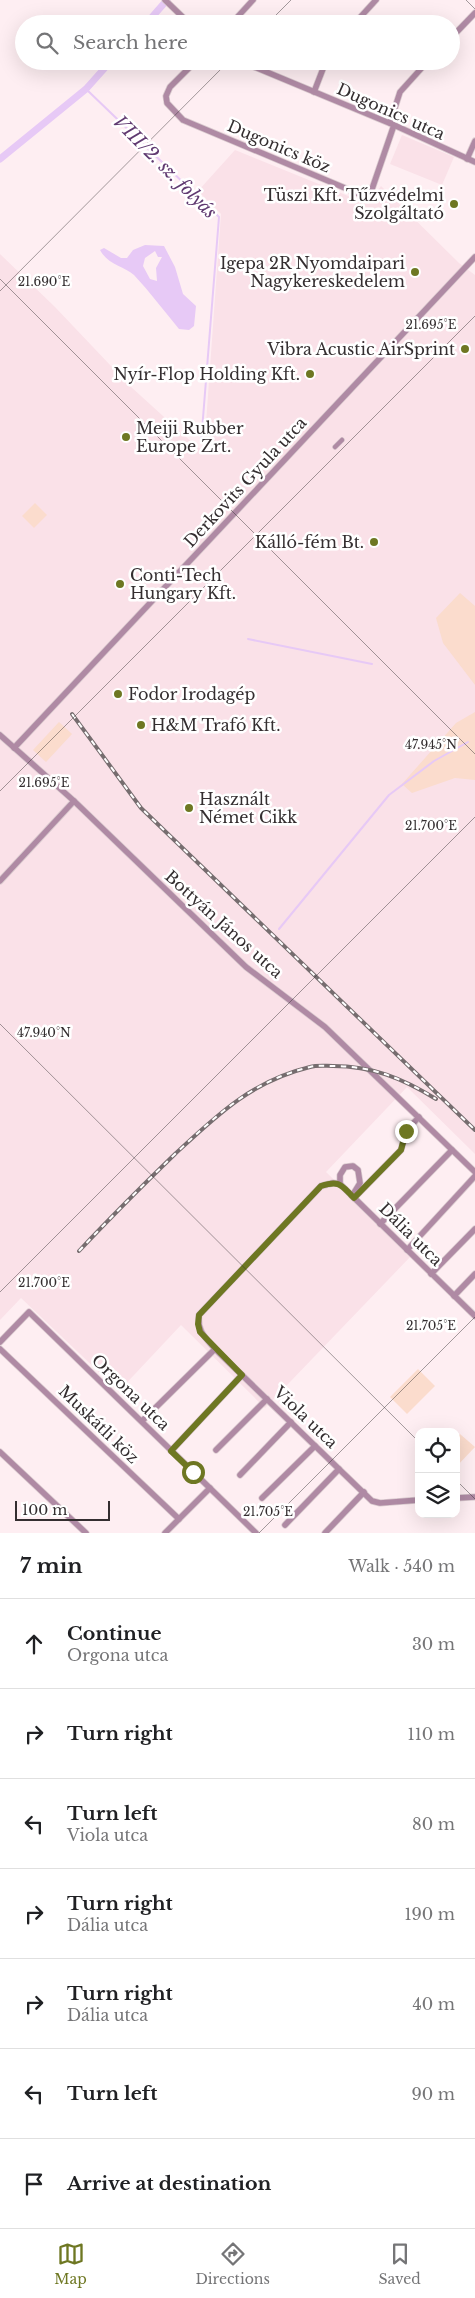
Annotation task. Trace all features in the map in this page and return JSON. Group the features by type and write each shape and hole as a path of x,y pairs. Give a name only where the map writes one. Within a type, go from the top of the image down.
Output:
{"street":[{"path":"239,15 253,0"},
{"path":"362,15 376,0"},
{"path":"167,2 181,15"},
{"path":"460,29 475,13"},
{"name":"Dugonics köz","path":"187,70 170,87 166,96 167,103 183,120 364,196 371,192 392,124"},
{"name":"Dugonics utca","path":"261,70 392,124 475,162"},
{"path":"314,92 323,70"},
{"path":"392,124 400,92 420,70"},
{"path":"467,159 475,141"},
{"name":"Derkovits Gyula utca","path":"14,748 475,257"},
{"path":"335,447 342,440"},
{"name":"Bottyán János utca","path":"0,735 74,801 246,967 325,1027 475,1174"},
{"path":"0,881 74,801"},
{"path":"353,1197 401,1150 406,1131 418,1117"},
{"path":"380,1224 452,1150"},
{"path":"340,1184 340,1175 346,1167 354,1166 358,1170 360,1183 353,1197"},
{"path":"407,1250 475,1174"},
{"name":"Viola utca","path":"340,1184 333,1183 321,1186 199,1315 198,1324 200,1332 215,1348 372,1501 380,1504 415,1500"},
{"name":"Dália utca","path":"340,1184 475,1316"},
{"path":"431,1274 475,1229"},
{"path":"454,1296 475,1274"},
{"name":"Orgona utca","path":"0,1342 29,1312 256,1533"},
{"path":"142,1421 215,1348"},
{"name":"Muskátli köz","path":"0,1349 179,1519"},
{"path":"171,1451 242,1375"},
{"path":"216,1450 267,1398"},
{"path":"240,1475 291,1422"},
{"path":"262,1498 315,1446"},
{"path":"0,1452 86,1533"},
{"path":"285,1525 339,1469"},
{"path":"165,1533 210,1488"},
{"path":"325,1533 364,1492"},
{"path":"460,1498 475,1497"}],"shaded area":[{"path":"402,135 454,157 442,185 390,164"},
{"path":"235,150 368,204 381,186 459,263 475,275 475,1154 407,1087 326,1172 412,1255 265,1408 181,1325 119,1391 21,1298 0,1320 0,254 55,307 130,386 196,446 204,451 221,214 198,191"},
{"path":"145,245 164,246 175,267 183,294 196,306 194,326 189,330 179,329 134,275 107,259 100,250 104,248 121,258 127,258 133,250","holes":["155,251 158,257 162,257 156,268 157,281 150,279 143,266 145,258"]},
{"path":"35,503 47,515 34,528 22,516"},
{"path":"460,593 475,606 475,685 443,643 436,618"},
{"path":"475,712 475,780 455,778 412,793 402,784 456,723"},
{"path":"59,722 72,734 46,762 33,750"},
{"path":"418,1369 435,1386 407,1414 390,1397"},
{"path":"460,1434 475,1447 460,1463"}],"waterway":[{"name":"VIII/2. sz. folyás","path":"154,15 167,0"},
{"path":"0,159 86,89 103,70"},
{"name":"VIII/2. sz. folyás","path":"86,89 219,217 201,443"},
{"path":"248,639 372,664"},
{"path":"279,929 389,795 434,761 468,742"}],"railway":[{"path":"72,714 141,808 475,1130"},
{"path":"79,1251 150,1178 206,1126 236,1101 270,1081 313,1066 361,1068 399,1079 436,1099"}],"place":[{"name":"Tüszi Kft. Tűzvédelmi Szolgáltató","path":"454,204"},
{"name":"Igepa 2R Nyomdaipari Nagykereskedelem","path":"415,272"},
{"name":"Vibra Acustic AirSprint","path":"465,349"},
{"name":"Nyír-Flop Holding Kft.","path":"310,374"},
{"name":"Meiji Rubber Europe Zrt.","path":"126,437"},
{"name":"Kálló-fém Bt.","path":"374,542"},
{"name":"Conti-Tech Hungary Kft.","path":"120,584"},
{"name":"Fodor Irodagép","path":"118,694"},
{"name":"H&M Trafó Kft.","path":"141,725"},
{"name":"Használt Német Cikk","path":"189,808"}],"route":[{"path":"193,1472 171,1451 242,1375 200,1332 198,1324 199,1315 321,1186 333,1183 340,1184 354,1198 401,1150 406,1131"}]}
